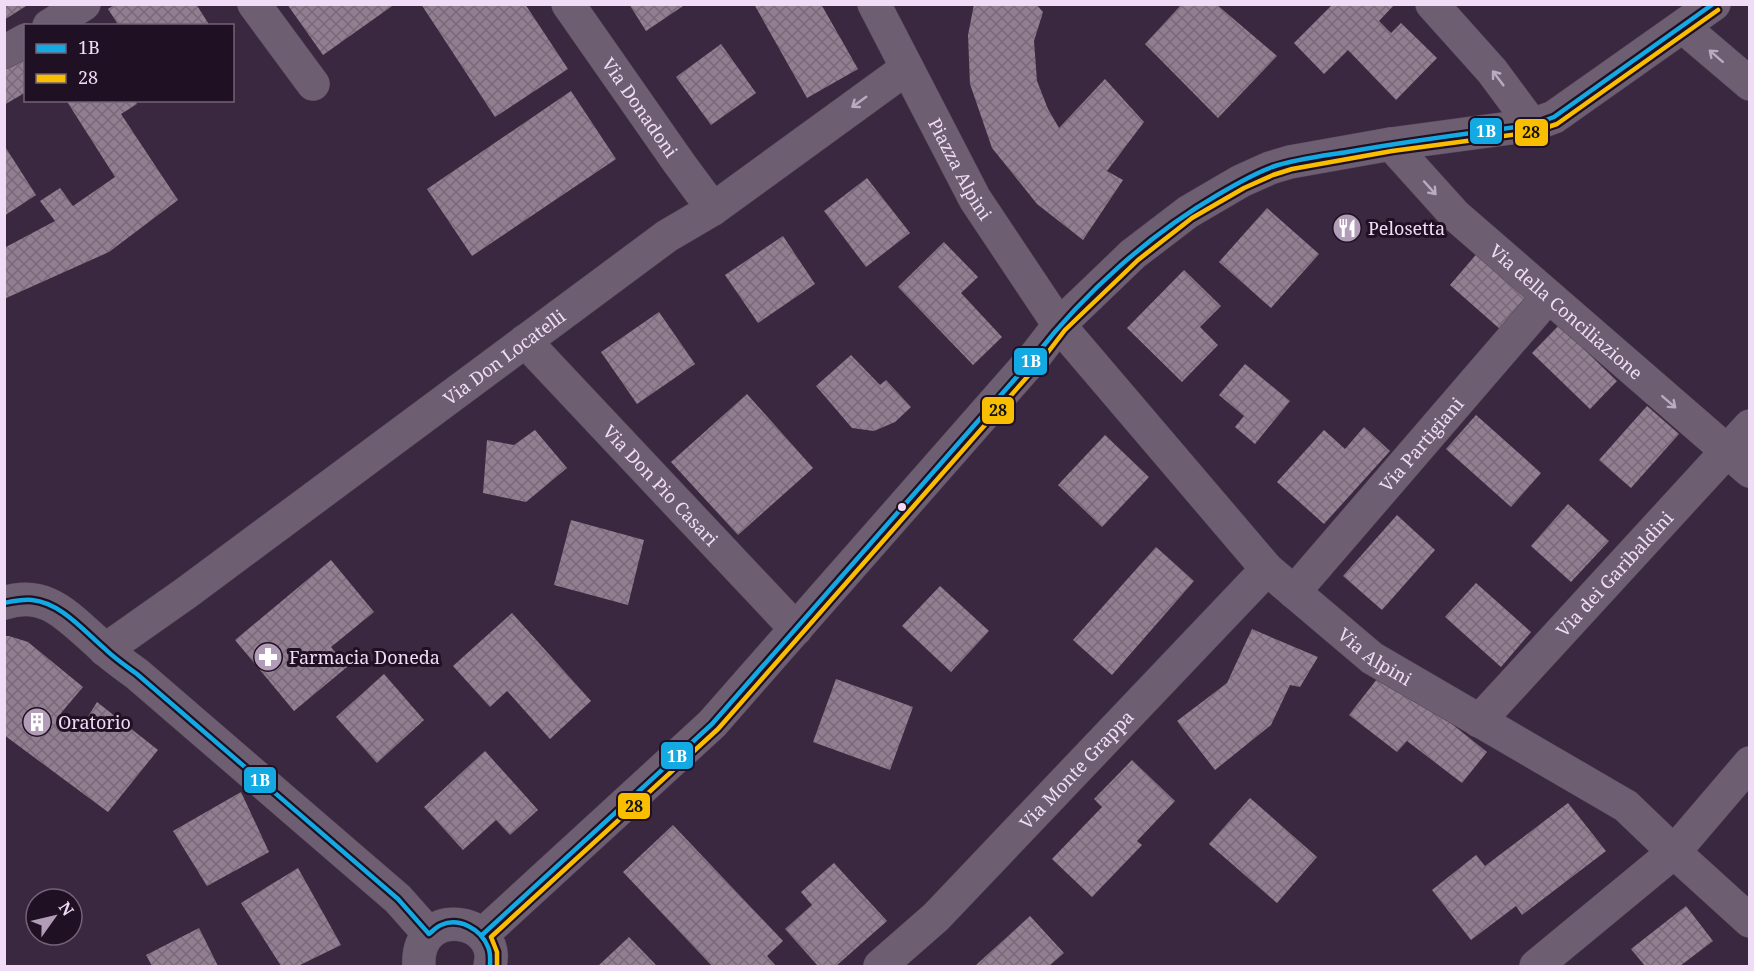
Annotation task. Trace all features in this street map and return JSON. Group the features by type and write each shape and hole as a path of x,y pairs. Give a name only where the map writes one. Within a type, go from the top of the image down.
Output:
{"street":[{"path":"52,24 84,4"},
{"path":"254,4 313,84"},
{"name":"Via Donadoni","path":"568,4 713,208"},
{"name":"Piazza Alpini","path":"874,4 975,199 1059,325"},
{"path":"1432,4 1492,71 1532,125"},
{"path":"482,935 712,724 1036,355 1059,325 1133,254 1188,212 1241,181 1290,162 1391,144 1532,125 1554,117 1714,4"},
{"path":"1683,27 1749,84"},
{"path":"4,52 24,41"},
{"name":"Via Don Locatelli","path":"105,650 186,594 667,236 713,208 907,68"},
{"name":"Via della Conciliazione","path":"1391,144 1455,215 1738,461"},
{"name":"Via Partigiani","path":"1294,592 1548,297"},
{"name":"Via Alpini","path":"1059,325 1267,569 1372,658 1626,806 1749,921"},
{"name":"Via Don Pio Casari","path":"525,341 796,629"},
{"name":"Via dei Garibaldini","path":"1479,721 1738,461 1749,426"},
{"name":"Via Monte Grappa","path":"880,966 936,917 1267,569"},
{"path":"4,603 16,599 35,599 57,607 398,898 429,934"},
{"path":"1536,966 1674,852 1749,763"},
{"path":"419,966 422,943 429,934 441,926 456,923 470,926 482,935 489,948 491,963 489,966"}],"building":[{"path":"116,4 196,4 209,24 118,24 108,9"},
{"path":"287,4 395,4 323,55"},
{"path":"421,4 525,4 568,69 495,117"},
{"path":"629,4 686,4 646,31"},
{"path":"754,4 821,4 858,69 807,98"},
{"path":"974,4 1036,4 1043,12 1034,41 1037,81 1048,109 1059,128 1105,79 1144,122 1107,171 1123,180 1083,240 1037,204 992,148 970,84 968,35"},
{"path":"1182,4 1216,4 1277,56 1218,118 1145,44"},
{"path":"1333,4 1395,4 1379,21 1391,33 1401,23 1437,58 1396,100 1348,50 1324,74 1294,43"},
{"path":"4,5 25,5 26,6 4,20"},
{"path":"721,44 756,93 711,125 676,77"},
{"path":"24,54 24,93 4,105 4,66"},
{"path":"571,91 616,159 472,256 427,189"},
{"path":"67,102 136,102 137,104 121,114 178,200 109,252 4,299 4,248 55,221 40,201 60,188 73,206 115,177"},
{"path":"4,145 36,195 4,216"},
{"path":"867,178 910,233 866,267 824,211"},
{"path":"1267,208 1319,254 1271,308 1219,262"},
{"path":"783,236 815,284 758,323 725,275"},
{"path":"944,242 978,277 961,293 1002,337 973,365 898,287"},
{"path":"1480,250 1531,296 1501,330 1450,285"},
{"path":"1184,270 1221,306 1200,327 1218,345 1182,382 1127,328"},
{"path":"659,312 695,364 637,404 601,352"},
{"path":"1559,325 1617,381 1590,409 1532,353"},
{"path":"851,355 880,385 886,380 911,407 895,422 874,431 852,428 816,386"},
{"path":"1245,364 1290,401 1255,444 1235,427 1244,416 1219,395"},
{"path":"747,394 813,468 738,535 671,462"},
{"path":"1647,406 1679,434 1631,488 1599,460"},
{"path":"1476,415 1541,473 1511,507 1446,449"},
{"path":"1364,427 1390,451 1324,524 1277,482 1324,430 1345,449"},
{"path":"535,430 567,468 526,502 483,493 487,440 514,445"},
{"path":"1105,435 1149,477 1102,527 1058,485"},
{"path":"1568,504 1609,541 1571,582 1531,546"},
{"path":"1397,515 1435,550 1382,610 1343,576"},
{"path":"571,520 644,540 628,605 554,585"},
{"path":"1156,547 1194,581 1112,675 1073,640"},
{"path":"331,560 374,612 331,647 347,667 294,711 235,640"},
{"path":"1476,583 1531,632 1501,667 1445,617"},
{"path":"940,586 989,631 951,672 902,626"},
{"path":"512,613 591,701 550,739 507,691 490,707 453,666"},
{"path":"1252,629 1318,657 1300,687 1290,685 1271,725 1215,770 1177,721 1227,683"},
{"name":"Oratorio","path":"4,636 28,642 83,687 61,713 79,731 97,702 158,750 108,812 4,735"},
{"path":"1384,670 1487,752 1462,783 1407,741 1397,752 1349,715"},
{"path":"384,674 424,720 377,763 336,717"},
{"path":"836,679 913,707 890,770 813,742"},
{"path":"485,751 538,810 510,835 496,820 463,850 424,807"},
{"path":"1132,760 1175,801 1137,841 1142,845 1092,897 1052,859 1102,807 1094,799"},
{"path":"241,792 269,852 207,886 173,831"},
{"path":"1250,798 1317,857 1277,903 1209,844"},
{"path":"1568,803 1606,851 1522,915 1516,906 1471,940 1432,890 1476,855 1485,866"},
{"path":"673,825 783,941 767,956 776,966 712,966 623,872"},
{"path":"834,863 887,921 836,966 818,966 785,929 812,905 801,892"},
{"path":"298,868 341,945 298,966 281,966 241,903"},
{"path":"1686,906 1713,941 1680,966 1645,966 1631,949"},
{"path":"1030,916 1064,953 1049,966 976,965"},
{"path":"199,928 218,966 152,966 146,955"},
{"path":"629,937 657,966 598,966"}],"transit line":[{"name":"1B","path":"482,935 712,724 1076,309 1120,266 1168,227 1238,183 1281,164 1393,144 1532,125 1554,117 1713,4"},
{"name":"28","path":"497,966 497,952 491,937 718,729 1042,360 1065,330 1138,260 1192,218 1244,188 1273,175 1292,169 1392,151 1533,132 1557,124 1718,10"},
{"name":"1B","path":"4,603 25,600 43,602 71,618 398,899 429,934 439,926 448,923 462,924 475,930 488,947 490,966"}],"place":[{"name":"Pelosetta","path":"1347,228"},
{"name":"Farmacia Doneda","path":"268,657"},
{"name":"Oratorio","path":"37,722"}]}
